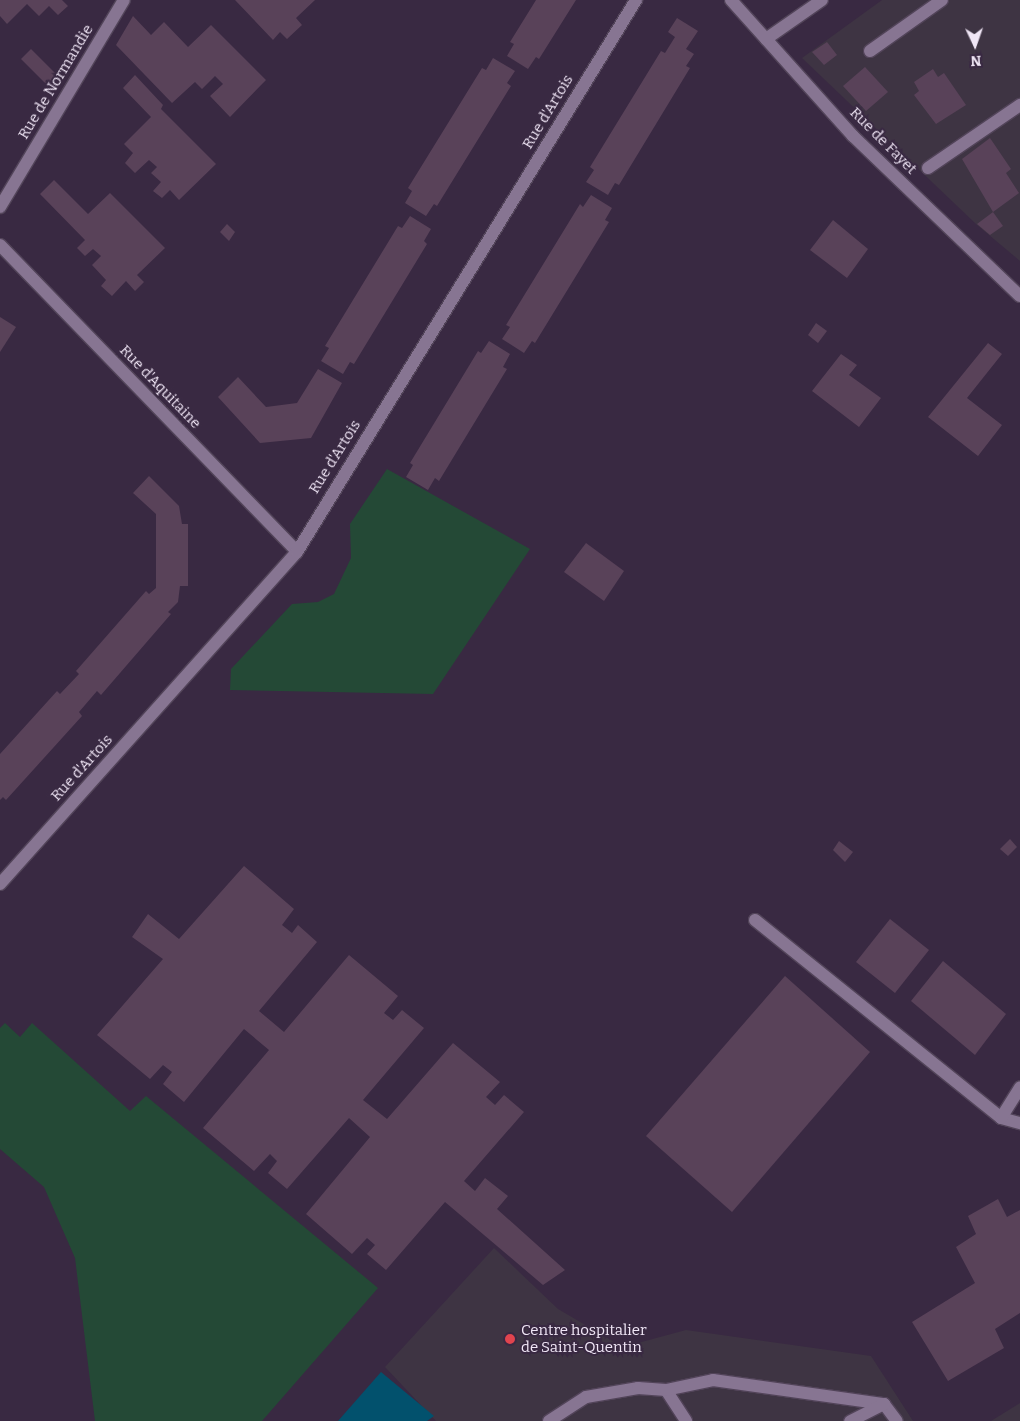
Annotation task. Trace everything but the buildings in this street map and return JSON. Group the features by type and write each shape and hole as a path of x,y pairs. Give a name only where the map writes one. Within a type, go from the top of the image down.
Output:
{"street":[{"name":"Rue de Normandie","path":"0,207 124,0"},
{"name":"Rue d'Artois","path":"0,884 297,552 636,0"},
{"name":"Rue de Fayet","path":"731,0 853,136 1020,296"},
{"path":"766,39 822,0"},
{"path":"870,51 942,0"},
{"path":"928,168 1020,105"},
{"name":"Rue d'Aquitaine","path":"0,245 297,552"},
{"path":"755,920 1001,1118 1020,1123"},
{"path":"1001,1118 1020,1087"},
{"path":"549,1421 586,1397 638,1388 666,1390 713,1380 884,1404 897,1421"},
{"path":"666,1390 686,1421"},
{"path":"850,1421 884,1404"}],"shaded area":[{"path":"882,0 1020,0 1020,261 976,224 802,58"},
{"name":"Centre hospitalier de Saint-Quentin","path":"494,1248 558,1309 623,1347 686,1330 871,1356 913,1421 436,1421 385,1367"},
{"path":"1020,1403 1020,1421 991,1421"}],"green space":[{"path":"387,469 530,549 433,694 230,690 231,669 292,604 318,602 334,594 351,558 350,524"},
{"path":"5,1023 20,1037 32,1023 130,1111 146,1096 378,1288 262,1421 95,1421 75,1258 44,1187 0,1149 0,1028"}],"water":[{"path":"381,1372 434,1416 427,1421 338,1421"}],"place":[{"name":"Centre hospitalier de Saint-Quentin","path":"510,1339"}]}
